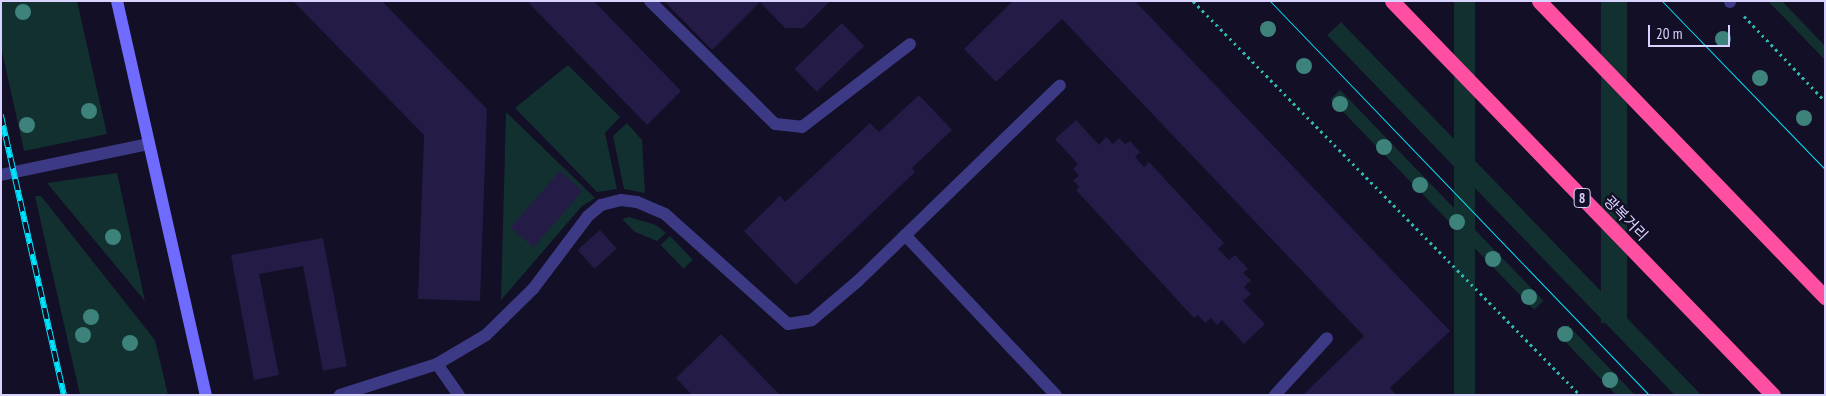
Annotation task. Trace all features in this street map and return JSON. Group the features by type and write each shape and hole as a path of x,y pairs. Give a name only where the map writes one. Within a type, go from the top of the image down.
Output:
{"highway":[{"name":"광복거리","path":"1392,1 1773,395"},
{"path":"1539,1 1825,297"}],"street":[{"path":"118,1 148,144 206,395"},
{"path":"650,1 774,124 802,127 910,44"},
{"path":"340,395 437,364 486,334 533,289 588,216 601,205 621,200 637,202 665,214 788,324 812,320 905,235 1060,85"},
{"path":"1,175 148,144"},
{"path":"905,235 1056,395"},
{"path":"1275,395 1327,338"},
{"path":"437,364 459,395"}],"path":[{"path":"1194,1 1580,395"},
{"path":"1730,1 1825,100"}],"green space":[{"path":"1,1 77,1 107,134 24,151 1,47"},
{"path":"1454,1 1475,1 1475,395 1454,395"},
{"path":"1601,1 1627,1 1627,323 1601,323"},
{"path":"1768,1 1782,1 1825,46 1825,60"},
{"path":"1341,22 1701,395 1675,395 1327,35"},
{"path":"568,65 620,117 605,133 617,189 597,192 515,108"},
{"path":"1340,90 1544,301 1534,310 1331,99"},
{"path":"506,112 595,198 582,206 501,300"},
{"path":"627,123 642,140 645,193 624,189 613,136"},
{"path":"117,173 145,301 47,183"},
{"path":"35,196 41,196 155,340 168,395 80,395"},
{"path":"629,217 656,225 666,233 657,241 635,232 622,219"},
{"path":"670,236 693,260 684,269 661,245"},
{"path":"1568,325 1635,395 1616,395 1558,334"}],"building":[{"path":"293,1 382,1 487,109 480,301 418,299 424,135"},
{"path":"527,1 594,1 681,91 647,125"},
{"path":"664,1 830,1 803,28 785,28 760,2 712,50"},
{"path":"1013,1 1135,1 1450,331 1390,388 1397,395 1303,395 1364,336 1062,19 996,82 964,49"},
{"path":"842,23 864,46 817,92 795,69"},
{"path":"919,95 952,130 912,168 915,172 796,285 744,231 780,196 785,202 870,123 879,132"},
{"path":"1076,120 1099,145 1106,137 1113,144 1119,138 1125,144 1130,141 1140,152 1135,157 1144,167 1149,162 1224,243 1218,249 1229,260 1235,255 1248,269 1243,273 1251,280 1244,287 1251,294 1243,301 1265,324 1244,344 1222,320 1217,325 1211,318 1205,323 1198,315 1194,318 1076,190 1079,187 1073,180 1079,176 1073,169 1078,164 1055,139"},
{"path":"560,171 583,191 533,247 511,228"},
{"path":"600,230 617,249 594,269 578,250"},
{"path":"323,238 347,366 323,371 303,266 259,274 279,375 254,380 231,255"},
{"path":"721,334 780,395 692,395 676,378"}],"tram line":[{"path":"1270,1 1649,395"},
{"path":"1662,1 1825,169"}],"railway":[{"path":"1,115 64,395"}]}
